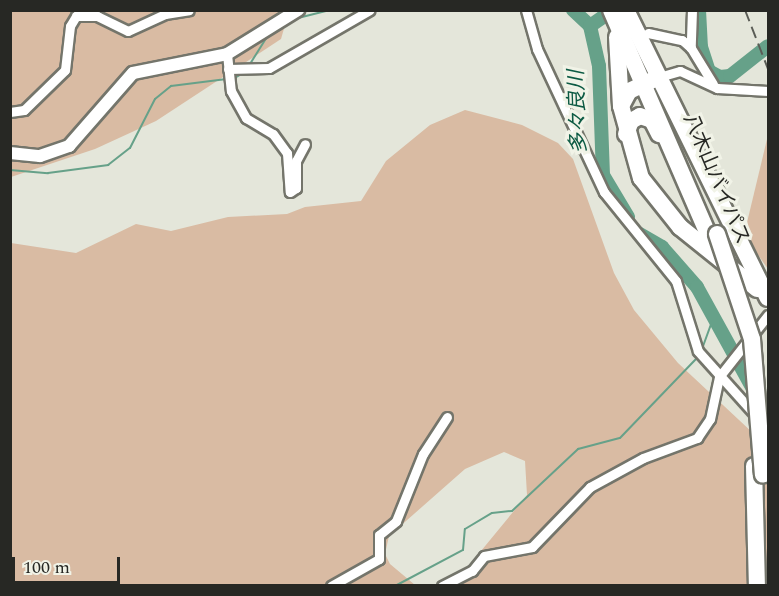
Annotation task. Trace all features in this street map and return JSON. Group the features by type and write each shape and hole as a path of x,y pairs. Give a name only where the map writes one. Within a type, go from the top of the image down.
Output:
{"highway":[{"name":"八木山バイパス","path":"618,12 651,80 711,240 744,340 759,471 765,585"},
{"path":"618,12 621,106 626,134 654,199 739,260 768,298"},
{"name":"八木山バイパス","path":"651,80 684,175 711,240"},
{"path":"621,106 625,95 651,80 739,260 768,304"},
{"path":"626,134 634,118 652,120 684,175"},
{"name":"八木山バイパス","path":"757,585 759,471"}],"street":[{"path":"10,112 24,111 65,70 70,26 76,16 97,16 135,30 165,14 189,10"},
{"path":"10,153 40,156 69,146 133,73 227,54 298,10"},
{"path":"228,69 261,70 370,10"},
{"path":"526,10 537,49 604,192 676,281 701,354 768,429"},
{"path":"691,48 692,10"},
{"path":"648,33 682,40 691,48 714,87"},
{"path":"227,54 231,91 246,118 273,134 287,153 290,192 296,188 296,161 305,144"},
{"path":"651,80 687,72 714,87 737,93 768,91"},
{"path":"442,585 492,553 532,548 590,487 643,458 697,438 710,419 719,376 768,315"},
{"path":"331,585 379,559 380,535 396,521 423,454 447,417"}],"shaded area":[{"path":"10,11 289,11 281,39 156,121 95,149 11,177"},
{"path":"465,110 522,125 558,143 573,159 614,273 634,310 678,363 754,434 768,466 768,585 453,585 527,495 525,461 504,452 465,469 389,536 385,554 390,564 415,585 11,586 11,243 76,253 136,224 171,231 228,217 287,214 305,207 361,201 386,161 430,125"},
{"path":"768,135 768,269 744,235"}],"waterway":[{"path":"294,19 331,10"},
{"name":"多々良川","path":"573,10 590,26 599,66 603,175 628,217"},
{"path":"590,26 613,10"},
{"path":"699,10 701,47 709,71 720,77 730,76 768,46"},
{"path":"250,64 269,34"},
{"path":"233,79 245,72"},
{"path":"10,170 48,173 108,165 130,148 155,99 171,86 227,79"},
{"name":"多々良川","path":"638,233 662,247 697,287 768,416"},
{"path":"702,349 714,316"},
{"path":"395,586 463,550 465,529 492,513 512,511 578,449 620,438 698,357"}],"railway":[{"path":"745,10 768,69"}]}
